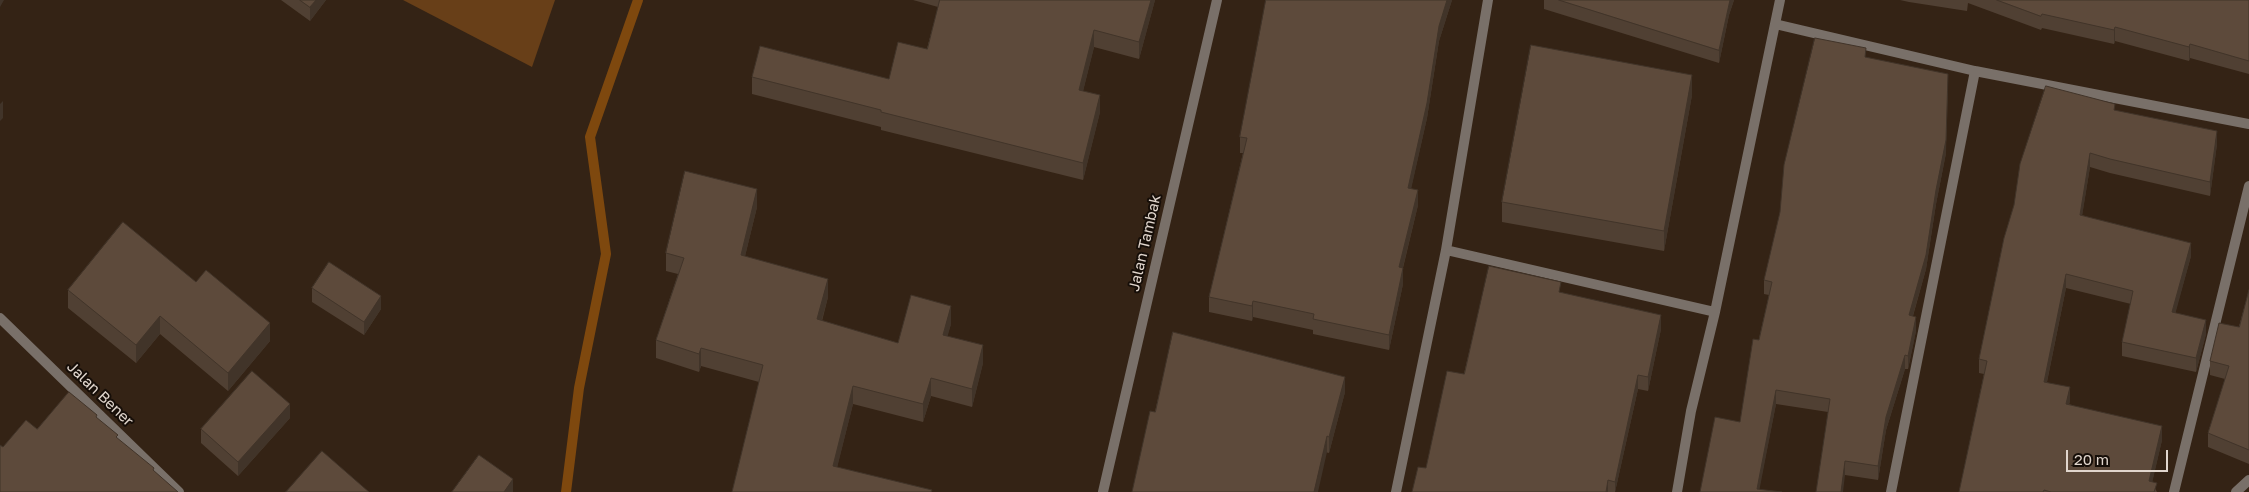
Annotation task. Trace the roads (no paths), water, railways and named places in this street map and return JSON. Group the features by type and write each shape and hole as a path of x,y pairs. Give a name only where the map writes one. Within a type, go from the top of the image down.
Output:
{"street":[{"name":"Jalan Tambak","path":"1103,492 1216,0"},
{"path":"1396,492 1446,250 1488,0"},
{"path":"1676,492 1780,0"},
{"path":"1775,24 1975,71 2249,124"},
{"path":"1891,492 1975,71"},
{"path":"2174,492 2249,186"},
{"path":"1446,250 1715,312"},
{"name":"Jalan Bener","path":"0,318 179,492"},
{"path":"2236,492 2249,480"}],"waterway":[{"path":"566,492 579,388 606,254 590,137 638,0"}]}
